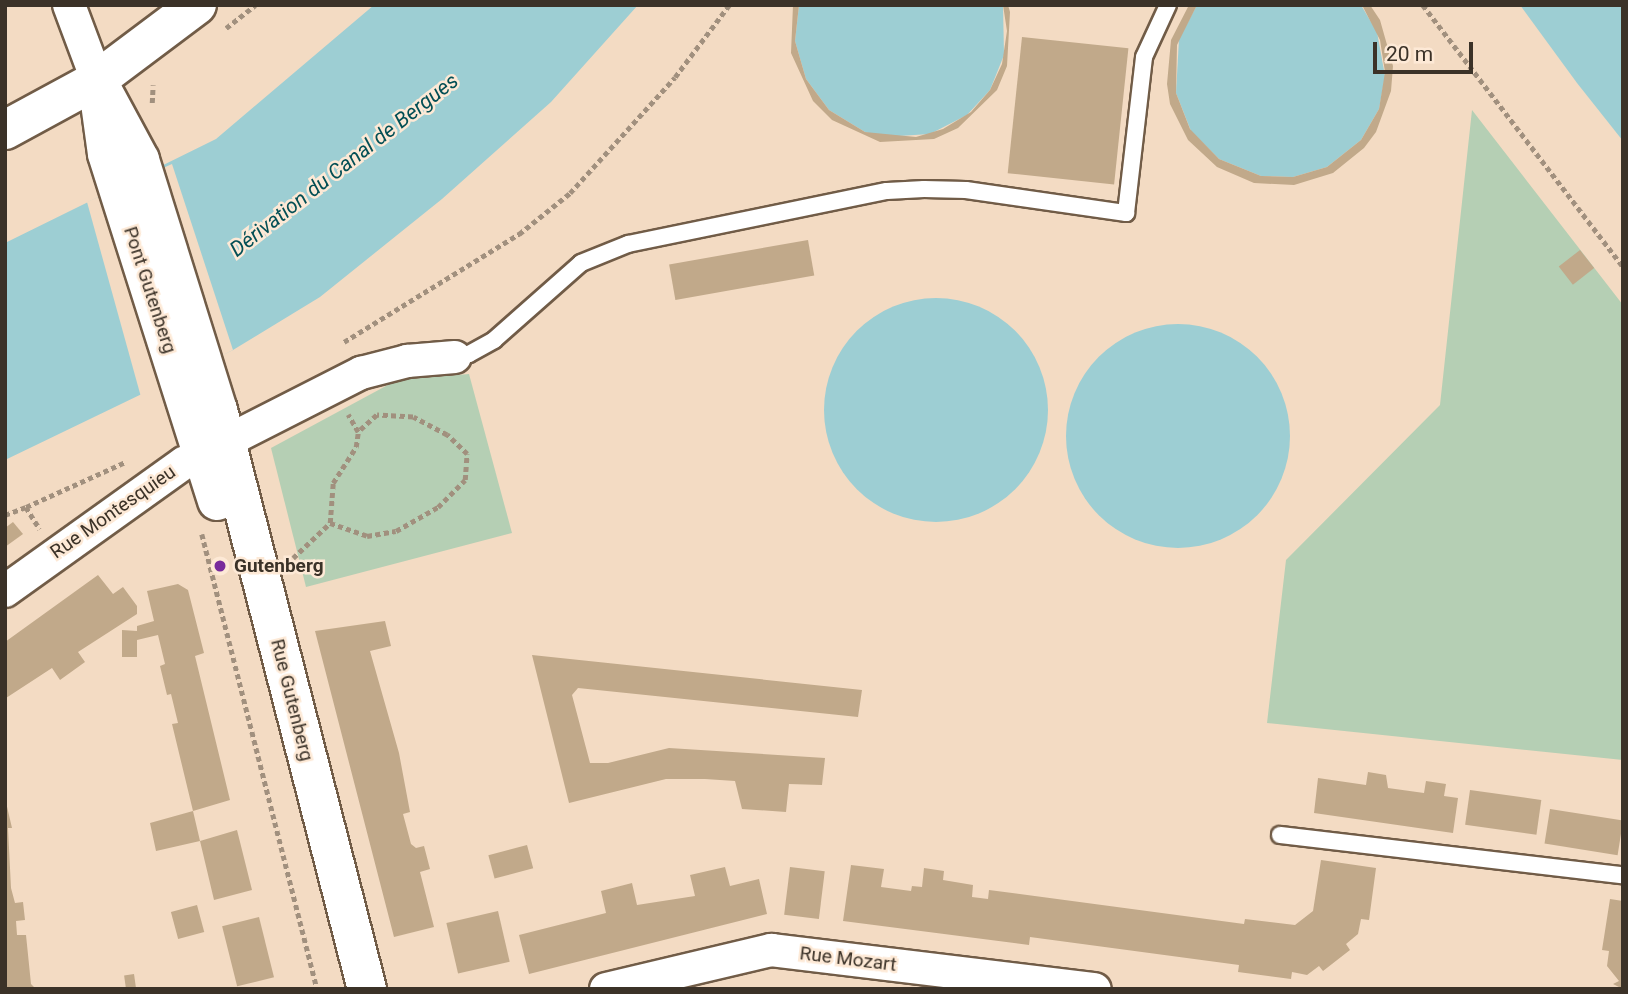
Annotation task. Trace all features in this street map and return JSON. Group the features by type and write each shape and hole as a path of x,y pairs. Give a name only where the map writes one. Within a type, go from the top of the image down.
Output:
{"street":[{"path":"69,5 97,80"},
{"path":"5,130 97,80 197,5"},
{"name":"Pont Gutenberg","path":"97,80 210,433"},
{"name":"Rue Montesquieu","path":"5,591 210,433 332,388 384,365 455,357"},
{"name":"Rue Gutenberg","path":"210,433 262,584 366,989"},
{"name":"Rue Gutenberg","path":"210,433 239,579 342,989"},
{"name":"Rue Mozart","path":"606,989 771,950 1095,989"}],"lane":[{"path":"455,357 494,340 581,262 628,244 887,191 967,190 1126,213 1144,57 1168,5"},
{"path":"1280,835 1623,875"}],"path":[{"path":"340,344 519,234 570,193 674,77 729,5"},
{"path":"1423,5 1623,267"},
{"path":"262,584 331,523 333,483 356,447 358,432 332,388"},
{"path":"331,523 367,536 396,531 438,507 465,480 467,454 447,435 413,417 377,415 358,432"},
{"path":"5,515 128,461"},
{"path":"26,507 56,552"},
{"path":"201,530 317,989"}],"green space":[{"path":"1472,110 1623,305 1623,760 1267,723 1286,560 1440,405"},
{"path":"469,374 512,533 306,587 271,448 397,380"}],"water":[{"name":"Dérivation du Canal de Bergues","path":"374,5 638,5 551,102 442,199 320,297 233,350 5,460 5,243 216,139"},
{"path":"799,5 1003,5 1004,55 990,90 967,115 930,134 883,137 865,132 829,110 806,79 795,41"},
{"path":"1197,5 1361,5 1377,32 1385,76 1379,109 1361,140 1327,167 1293,177 1261,176 1219,159 1191,131 1176,93 1179,39"},
{"path":"1520,5 1623,5 1623,141 1577,83"},
{"path":"936,298 958,300 989,311 1007,323 1023,339 1035,357 1043,377 1048,410 1046,432 1035,463 1023,481 1007,497 989,509 969,517 936,522 914,520 883,509 865,497 849,481 837,463 829,443 824,410 826,388 837,357 849,339 865,323 883,311 903,303"},
{"path":"1167,324 1189,324 1231,337 1249,349 1265,365 1282,393 1290,436 1282,479 1265,507 1249,523 1221,540 1189,548 1167,548 1125,535 1107,523 1091,507 1074,479 1066,447 1066,425 1079,383 1091,365 1107,349 1135,332"}],"pier":[{"path":"172,164 233,350 141,397 87,202"}],"building":[{"path":"793,5 799,5 795,41 806,79 829,110 865,132 916,137 943,129 971,112 990,90 1002,64 1007,31 1003,5 1008,5 1010,12 1007,66 997,90 958,128 934,139 880,142 832,120 813,101 791,53"},
{"path":"1189,5 1197,5 1177,45 1176,93 1190,129 1219,159 1261,176 1293,177 1327,167 1361,140 1379,109 1385,72 1380,40 1362,5 1370,5 1380,20 1393,66 1391,91 1376,132 1364,148 1333,173 1294,185 1254,183 1217,167 1188,140 1170,104 1167,84 1171,40"},
{"path":"1022,37 1128,48 1114,184 1008,173"},
{"path":"808,240 814,275 675,300 669,264"},
{"path":"1580,250 1594,268 1573,285 1559,267"},
{"path":"13,522 23,534 5,547 5,528"},
{"path":"98,575 113,594 123,587 137,606 137,614 78,652 85,662 60,680 52,668 6,698 5,642"},
{"path":"178,584 188,590 204,653 195,656 230,800 193,811 172,724 178,723 160,666 165,664 158,635 137,640 137,657 122,657 122,630 137,631 137,626 154,621 147,591"},
{"path":"385,621 391,646 370,651 399,753 410,812 403,814 411,844 416,848 424,846 430,869 420,872 434,927 394,937 315,631"},
{"path":"532,655 862,690 858,717 578,688 572,695 590,763 608,763 669,748 825,758 822,785 789,784 786,812 742,809 735,781 705,779 666,779 569,803"},
{"path":"1368,772 1386,775 1388,788 1424,793 1426,781 1446,784 1444,796 1458,798 1453,833 1314,813 1318,778 1366,785"},
{"path":"1470,790 1541,800 1536,835 1465,825"},
{"path":"5,798 12,828 8,828 11,888 15,903 23,902 25,920 16,921 17,935 26,935 31,984 36,989 5,989"},
{"path":"1550,809 1623,821 1618,855 1545,844"},
{"path":"193,811 200,841 156,851 150,823"},
{"path":"237,830 252,890 214,900 200,841"},
{"path":"527,845 533,868 495,879 488,855"},
{"path":"1321,860 1376,868 1369,920 1361,919 1358,934 1346,944 1350,950 1323,971 1319,966 1307,975 1292,972 1291,979 1238,972 1239,965 1030,937 1029,945 843,921 851,865 884,869 881,887 911,891 912,886 922,887 924,868 944,871 943,880 973,885 972,897 988,899 989,890 1244,924 1245,919 1295,925 1313,911"},
{"path":"725,867 730,886 759,879 767,914 529,974 519,935 606,913 601,891 632,883 637,905 695,896 690,875"},
{"path":"790,867 825,871 819,919 784,915"},
{"path":"1610,899 1623,901 1623,989 1613,984 1619,981 1607,966 1609,951 1602,950"},
{"path":"197,905 204,932 178,939 171,912"},
{"path":"498,911 510,962 458,974 446,923"},
{"path":"259,917 274,977 237,986 222,926"},
{"path":"134,974 136,989 126,989 124,975"}],"place":[{"name":"Gutenberg","path":"220,566"}]}
